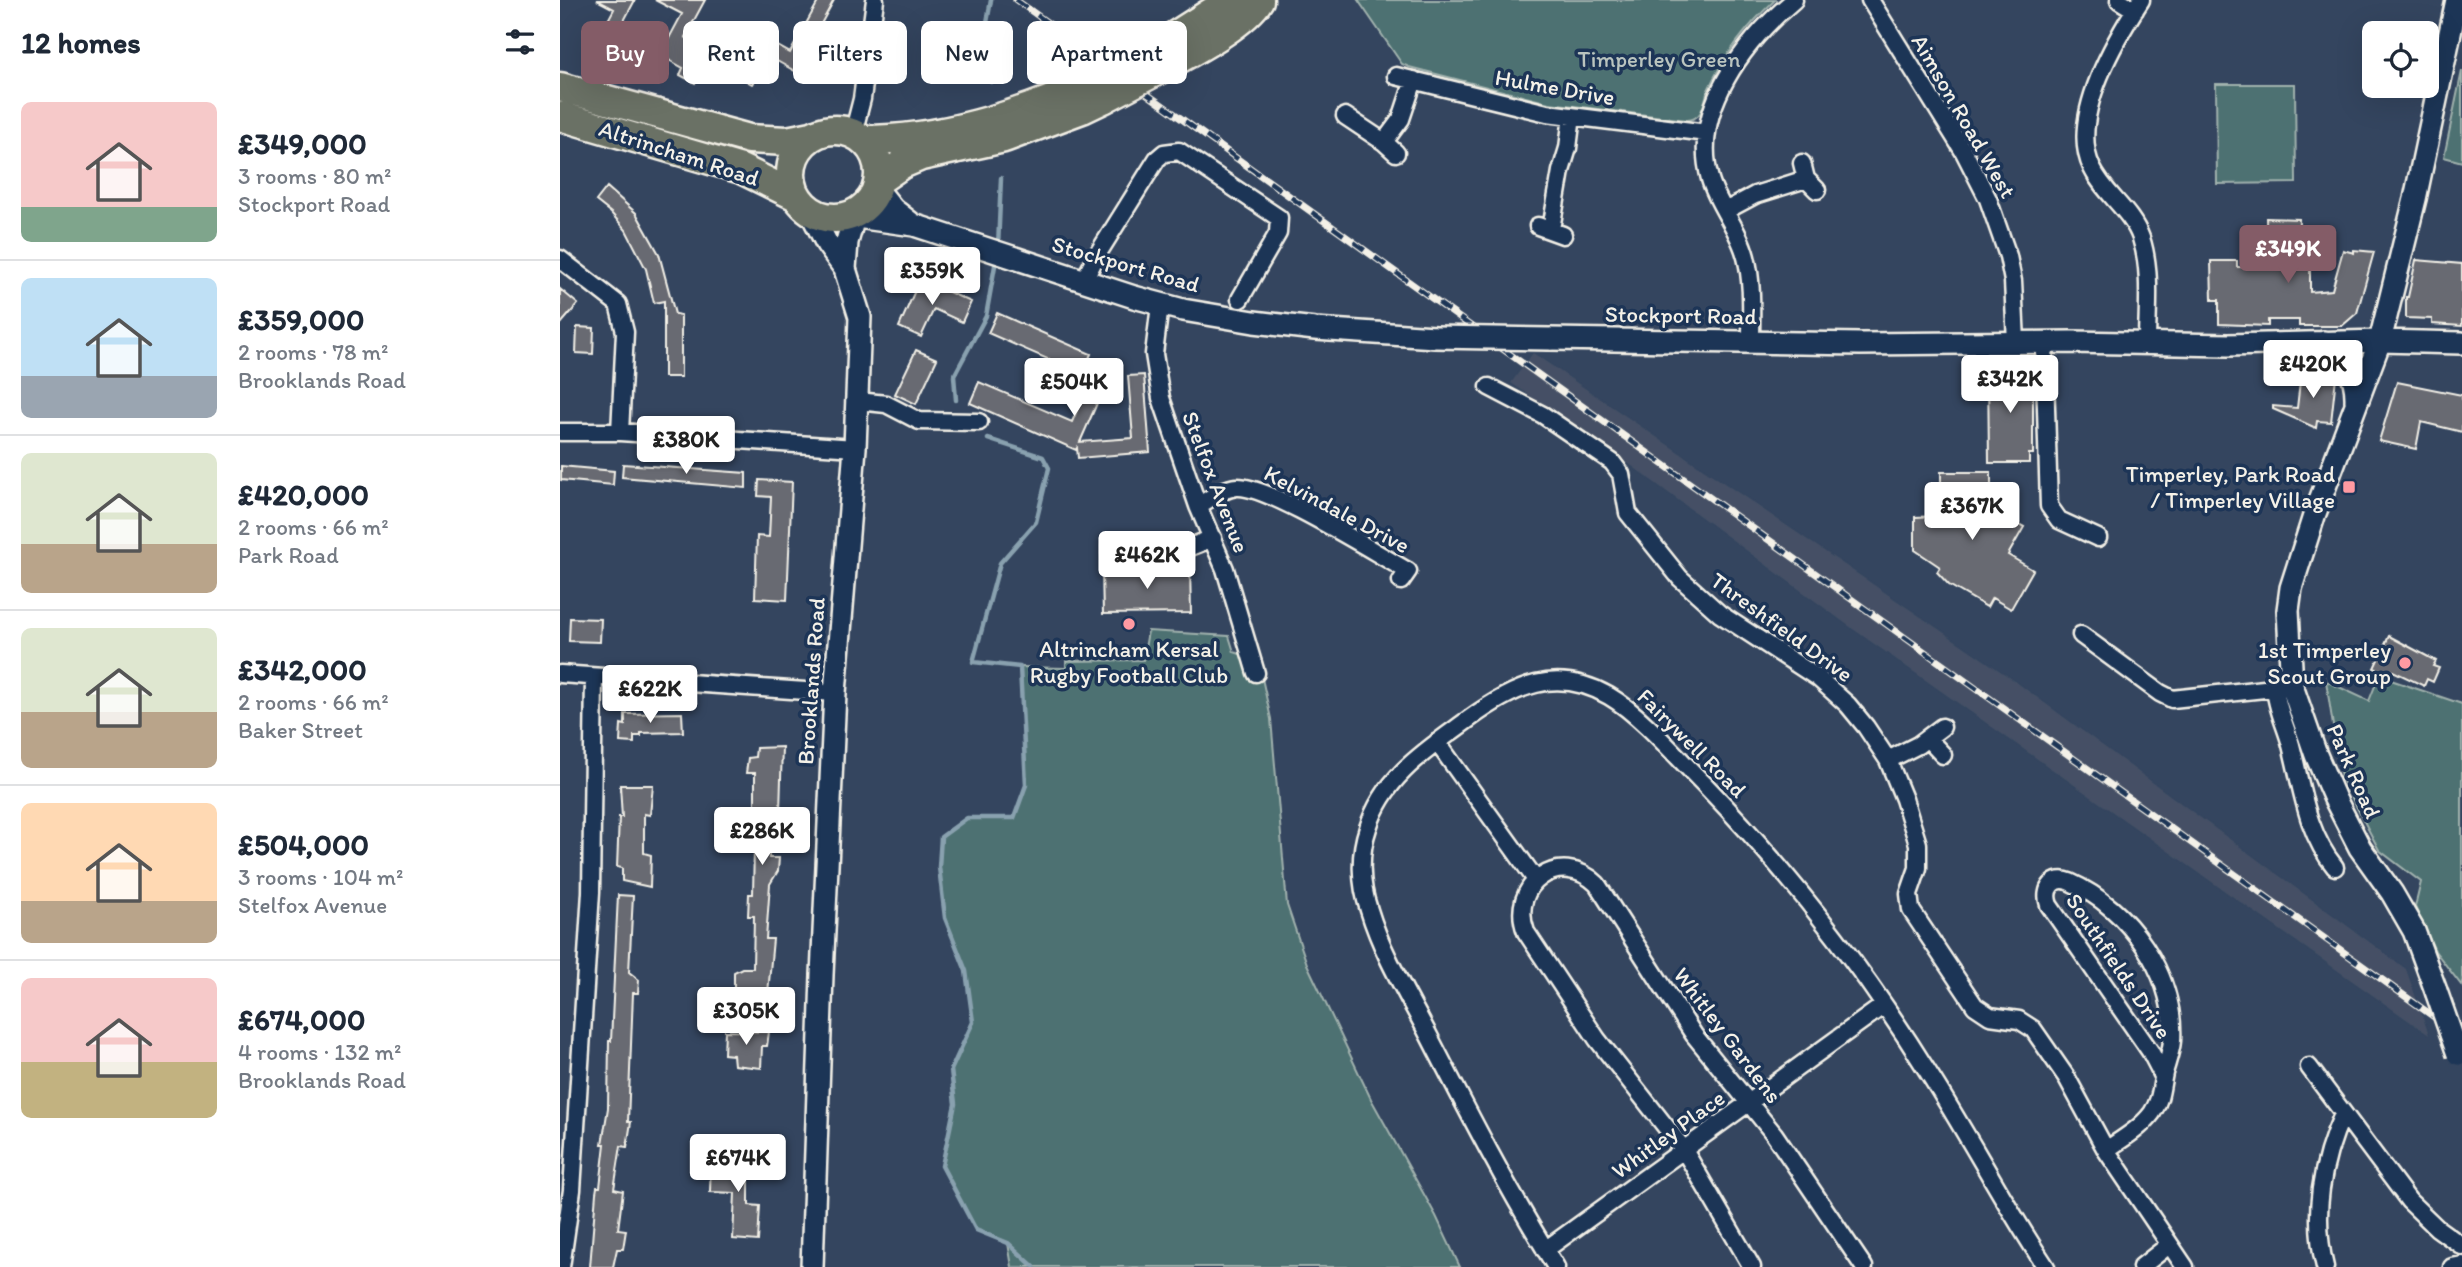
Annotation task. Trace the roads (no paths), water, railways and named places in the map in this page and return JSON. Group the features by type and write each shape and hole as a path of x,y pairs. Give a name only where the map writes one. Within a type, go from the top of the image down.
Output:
{"highway":[{"path":"1187,35 1231,0"},
{"path":"1187,50 1198,47 1244,16 1259,0"},
{"path":"1096,92 1082,109 1004,138 921,156 902,164 878,185 864,208 855,214 834,219 803,204 791,177 798,149 812,136 828,130 858,137 897,140 977,125 1096,92 1111,84"},
{"name":"Altrincham Road","path":"560,87 749,139 787,141 812,136"},
{"name":"Altrincham Road","path":"560,116 741,169 803,204"},
{"path":"858,137 878,162 878,185"}],"main road":[{"name":"Park Road","path":"2456,0 2415,199 2380,341 2314,516 2291,588 2283,687 2360,848 2392,893 2414,931 2460,1059"},
{"name":"Stockport Road","path":"878,185 900,216 914,225"},
{"name":"Brooklands Road","path":"803,204 845,269 860,317 855,448 835,693 821,988 812,1267"},
{"name":"Stockport Road","path":"855,214 864,218 914,225 1160,304 1209,315 1368,334 1973,344 2044,342 2228,345 2380,341 2462,343"},
{"name":"Brooklands Road","path":"845,269 846,242 855,214"},
{"path":"2324,342 2349,367 2356,388 2356,403"}],"street":[{"path":"858,137 875,0"},
{"path":"1751,342 1748,266 1739,236 1709,175 1707,133 1718,97 1731,71 1766,26 1794,0"},
{"name":"Aimson Road West","path":"1870,0 1964,152 1989,199 2008,256 2016,342"},
{"path":"2119,0 2138,5 2103,70 2089,111 2086,146 2091,167 2134,223 2140,236 2147,262 2147,344"},
{"name":"Hulme Drive","path":"1396,76 1535,110 1707,133"},
{"path":"1345,116 1390,147 1414,80"},
{"path":"1551,230 1572,116"},
{"path":"1084,281 1097,254 1157,159 1164,153 1179,151 1279,218 1278,233 1240,299"},
{"path":"1725,211 1755,195 1809,177"},
{"path":"560,258 618,303 625,332 620,432"},
{"name":"Stelfox Avenue","path":"1160,304 1155,339 1156,374 1167,417 1198,506 1225,569 1256,673"},
{"path":"2044,342 2049,506 2059,520 2098,538"},
{"name":"Threshfield Drive","path":"1496,409 1496,390 1543,415 1617,468 1622,477 1628,513 1680,578 1720,614 1800,665 1832,690 1866,727 1888,760 1904,799 1919,851 1918,868 1909,894 1911,910 1975,1006 1990,1016 2019,1020 2033,1029 2067,1078 2106,1150"},
{"path":"858,401 886,404 919,421 979,422"},
{"path":"560,432 620,432 855,448"},
{"name":"Kelvindale Drive","path":"1198,506 1228,488 1251,487 1280,500 1408,571 1401,581"},
{"path":"1111,547 1111,554 1154,554 1180,551 1213,538"},
{"path":"2081,635 2172,699 2283,687"},
{"path":"560,674 835,693"},
{"path":"561,1267 572,1190 591,892 594,677"},
{"name":"Fairywell Road","path":"1556,1267 1490,1152 1374,924 1362,872 1367,828 1374,810 1396,777 1412,761 1499,697 1528,685 1548,682 1570,683 1605,694 1633,714 1743,827 1802,896 1885,1006 1930,1074 2046,1267"},
{"name":"Park Road","path":"2283,687 2309,823 2318,844 2335,867"},
{"path":"1888,760 1928,739 1942,727"},
{"path":"1928,739 1943,755"},
{"path":"1437,742 1536,880 1528,889 1521,907 1526,932 1597,1039 1684,1150 1752,1267"},
{"name":"Whitley Gardens","path":"1536,880 1552,871 1565,869 1593,880 1694,1035 1801,1171 1864,1267"},
{"name":"Southfields Drive","path":"2106,1150 2133,1131 2152,1112 2160,1096 2170,1054 2171,1025 2163,985 2151,957 2132,930 2096,896 2067,880 2052,883 2047,891 2049,905 2150,1051 2163,1076"},
{"name":"Whitley Place","path":"1545,1250 1885,1006"},
{"path":"2309,1067 2409,1201 2437,1228 2462,1246"},
{"path":"2325,1267 2319,1220 2321,1183 2343,1114"},
{"path":"2106,1150 2185,1267"},
{"path":"2141,1267 2169,1245"},
{"path":"2452,1267 2462,1265"}],"waterway":[{"path":"987,21 991,0"},
{"path":"998,247 1001,178"},
{"path":"956,400 954,376 986,316 996,260"},
{"path":"988,439 1043,457 1049,468 1036,522 1000,563 973,662 1020,667 1026,785 1014,818 967,818 941,837 939,867 945,918 966,971 973,1022 951,1070 955,1104 942,1166 976,1230 1008,1243 1034,1267"}],"railway":[{"path":"1016,0 2462,1037"}],"place":[{"name":"Timperley, Park Road / Timperley Village","path":"2349,487"},
{"name":"Altrincham Kersal Rugby Football Club","path":"1129,624"},
{"name":"1st Timperley Scout Group","path":"2405,663"}],"park label":[{"name":"Timperley Green","path":"1659,59"}]}
